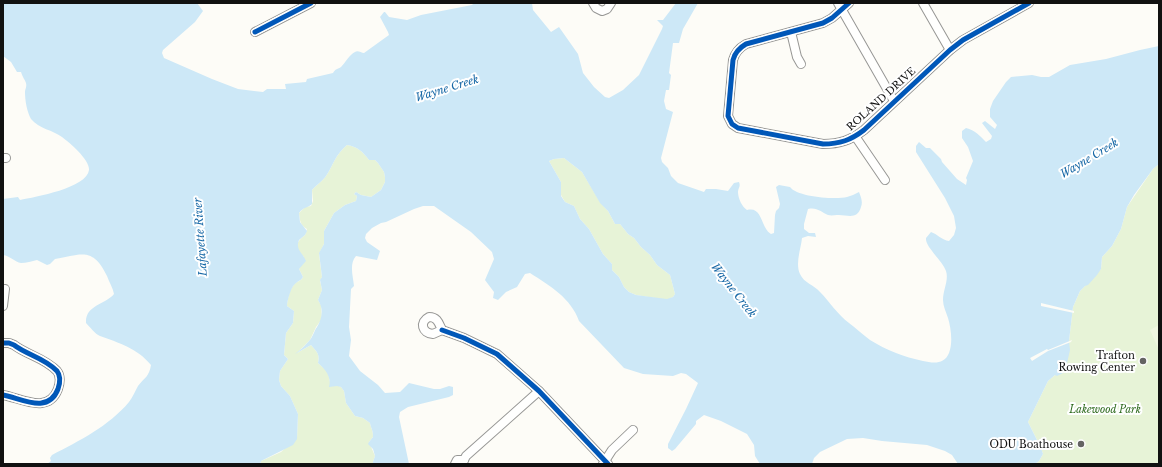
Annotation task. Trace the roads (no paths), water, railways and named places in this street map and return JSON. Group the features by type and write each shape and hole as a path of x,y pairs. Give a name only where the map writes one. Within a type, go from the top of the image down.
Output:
{"street":[{"path":"255,32 311,3"},
{"path":"593,3 596,8 602,11 607,9 611,3"},
{"path":"801,64 797,57 792,32 823,23 840,7 849,3"},
{"path":"923,3 950,50"},
{"name":"ROLAND DRIVE","path":"792,32 746,44 740,47 733,60 728,116 729,120 738,128 823,144 842,142 855,136 963,40 1029,3"},
{"path":"840,7 894,101"},
{"path":"855,136 885,180"},
{"path":"3,306 5,289"},
{"path":"442,330 464,338 497,354 539,391 606,463 612,450 633,430"},
{"path":"3,343 10,343 48,363 60,377 58,386 53,396 41,403 34,404 3,395"},
{"path":"455,464 457,460 463,462 466,456 539,391"}],"water":[{"path":"3,3 197,3 203,11 195,22 163,50 162,53 164,58 238,89 263,92 267,89 286,89 285,84 306,82 307,79 333,73 356,51 364,53 389,35 380,17 384,12 389,17 407,20 421,15 472,5 474,3 532,3 533,10 551,32 559,27 578,54 583,73 594,87 605,97 609,98 623,90 639,75 663,26 657,20 663,20 676,3 698,3 683,29 679,43 673,43 669,73 671,75 669,90 666,90 664,101 666,109 673,112 661,158 662,162 668,168 671,176 678,183 704,192 706,189 728,191 734,183 739,182 740,185 738,194 742,205 745,209 756,211 759,214 767,231 771,234 774,233 775,215 780,204 776,187 779,185 790,187 800,193 826,198 842,198 852,196 859,192 862,205 857,214 851,216 828,215 816,209 808,209 804,229 809,233 815,233 816,237 808,236 802,238 798,261 800,274 804,280 820,292 845,320 870,340 882,347 902,355 931,362 938,362 947,357 951,345 951,336 949,322 943,302 947,274 941,262 926,242 926,238 931,232 949,241 954,235 956,228 954,216 945,198 916,152 916,146 919,142 926,148 930,148 957,179 966,185 966,178 973,161 968,147 962,138 962,131 966,128 972,130 986,142 991,139 992,136 982,123 985,121 995,129 997,125 990,117 990,109 993,101 1011,77 1032,75 1049,77 1070,65 1106,59 1159,46 1159,164 1153,169 1134,195 1127,207 1121,229 1112,246 1102,257 1101,269 1088,285 1080,291 1073,307 1069,341 1070,350 1065,372 1057,376 1055,375 1048,381 1028,422 1043,454 1039,461 1035,464 958,464 952,455 927,445 863,438 847,439 820,452 814,458 812,464 760,464 755,456 754,445 747,434 721,421 704,415 696,421 696,424 672,451 668,448 668,444 698,383 686,374 681,373 673,376 643,374 624,368 579,321 571,306 565,299 559,293 530,273 525,274 517,287 506,292 498,300 493,298 494,292 485,280 494,259 492,252 471,232 434,206 423,206 381,223 372,228 366,234 365,238 367,242 380,251 377,260 356,256 354,259 352,270 354,286 351,289 349,327 351,340 349,356 360,371 378,385 385,393 400,392 409,383 434,389 449,386 453,387 453,395 408,407 400,412 399,417 409,464 373,464 375,456 373,449 368,444 373,437 370,423 363,418 355,416 346,403 344,391 341,387 329,387 329,377 318,363 318,353 311,345 295,354 310,339 319,324 321,317 322,310 318,300 322,290 319,253 324,244 324,231 334,213 345,205 356,201 357,196 354,194 356,192 361,195 371,197 381,190 385,182 384,172 375,160 369,160 360,150 347,145 337,156 325,178 312,190 312,204 299,213 300,222 307,231 299,240 298,246 306,261 299,269 303,277 295,284 290,292 287,306 294,311 293,323 286,333 284,355 288,359 280,371 279,380 281,386 290,396 298,414 297,439 293,445 261,461 260,464 47,464 51,461 50,458 52,455 103,426 121,411 132,398 138,386 148,375 151,365 134,350 98,335 86,323 89,312 114,294 107,276 97,260 86,255 73,255 55,259 47,265 37,260 21,263 3,255 3,199 18,197 20,200 59,191 79,182 86,176 89,170 86,161 70,143 38,125 31,119 26,103 26,82 21,72 17,72 11,62 3,56","holes":["564,158 582,172 600,203 608,211 615,224 620,224 628,234 634,238 650,255 657,265 670,275 675,294 673,297 667,299 636,295 629,292 624,287 619,277 612,270 612,264 603,254 589,229 580,219 574,206 565,202 561,196 561,182 549,161"]}],"place":[{"name":"Trafton Rowing Center","path":"1143,361"},
{"name":"ODU Boathouse","path":"1081,444"}],"water label":[{"name":"Wayne Creek","path":"447,88"},
{"name":"Wayne Creek","path":"1089,158"},
{"name":"Lafayette River","path":"200,237"},
{"name":"Wayne Creek","path":"734,290"}],"park label":[{"name":"Lakewood Park","path":"1105,409"}]}
